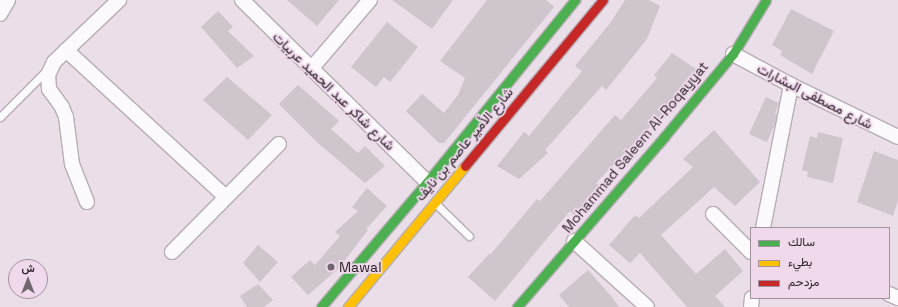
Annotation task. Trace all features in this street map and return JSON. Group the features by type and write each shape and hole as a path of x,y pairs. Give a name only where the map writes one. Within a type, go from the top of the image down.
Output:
{"main road":[{"name":"شارع الأمير عاصم بن نايف","path":"321,307 427,182 575,0"},
{"name":"شارع الأمير عاصم بن نايف","path":"348,307 603,0"},
{"name":"Mohammad Saleem Al-Roqayyat","path":"517,307 664,137 733,54 766,0"}],"street":[{"path":"0,14 8,0"},
{"path":"87,202 72,164 66,117 62,108 49,89 48,75 50,68 66,50 119,0"},
{"name":"شارع شاكر عبد الحميد عربيات","path":"242,0 311,70 427,182"},
{"path":"311,70 370,0"},
{"path":"66,50 226,197"},
{"name":"شارع مصطفى البشارات","path":"733,54 791,85 898,137"},
{"path":"763,227 791,85"},
{"path":"172,252 279,144"},
{"path":"713,214 750,251"},
{"path":"574,241 647,307"}],"lane":[{"path":"0,117 50,68"},
{"path":"434,202 469,236"}],"building":[{"path":"287,0 339,0 317,26"},
{"path":"392,0 453,0 432,29"},
{"path":"487,0 546,0 554,7 444,143 439,143 406,111 422,94 444,113 458,95 465,78 440,61"},
{"path":"625,0 649,0 660,6 647,39 606,90 602,86 545,150 548,153 519,179 497,166 524,132 529,136 582,71 575,66 611,22"},
{"path":"791,9 834,31 812,74 780,55 782,51 772,45"},
{"path":"218,11 233,27 228,31 254,56 237,68 201,27"},
{"path":"387,22 418,47 390,82 384,77 376,87 351,67"},
{"path":"672,53 702,73 657,127 653,124 596,183 603,189 578,219 570,211 495,301 468,277 489,254 490,255 537,199 540,201 615,115 621,120 657,78 654,75"},
{"path":"227,77 272,115 248,140 203,100"},
{"path":"298,85 339,121 331,129 358,153 365,146 385,166 365,183 318,143 279,104"},
{"path":"766,97 779,103 775,113 777,114 774,126 767,142 749,134"},
{"path":"714,130 760,182 735,206 714,187 661,235 696,274 725,249 743,271 715,296 725,307 687,307 640,253 630,263 609,245 635,215 639,218 693,167 683,159"},
{"path":"818,132 843,138 833,183 807,177 808,172 802,170 810,136 817,138"},
{"path":"874,151 898,160 898,200 893,216 857,202"},
{"path":"367,188 387,206 366,229 368,230 339,268 308,295 291,277 310,260 315,265 340,236 335,232 358,211 352,207"},
{"path":"258,245 278,262 260,282 243,263"},
{"path":"588,270 619,307 569,307 559,295"},
{"path":"258,284 273,300 264,307 247,307 240,296"}],"traffic: fast":[{"path":"321,307 427,182 575,0"},
{"path":"517,307 664,137 733,54 766,0"}],"traffic: slow":[{"path":"348,307 465,166"}],"traffic: jam":[{"path":"465,166 603,0"}],"place":[{"name":"Mawal","path":"331,267"}]}
